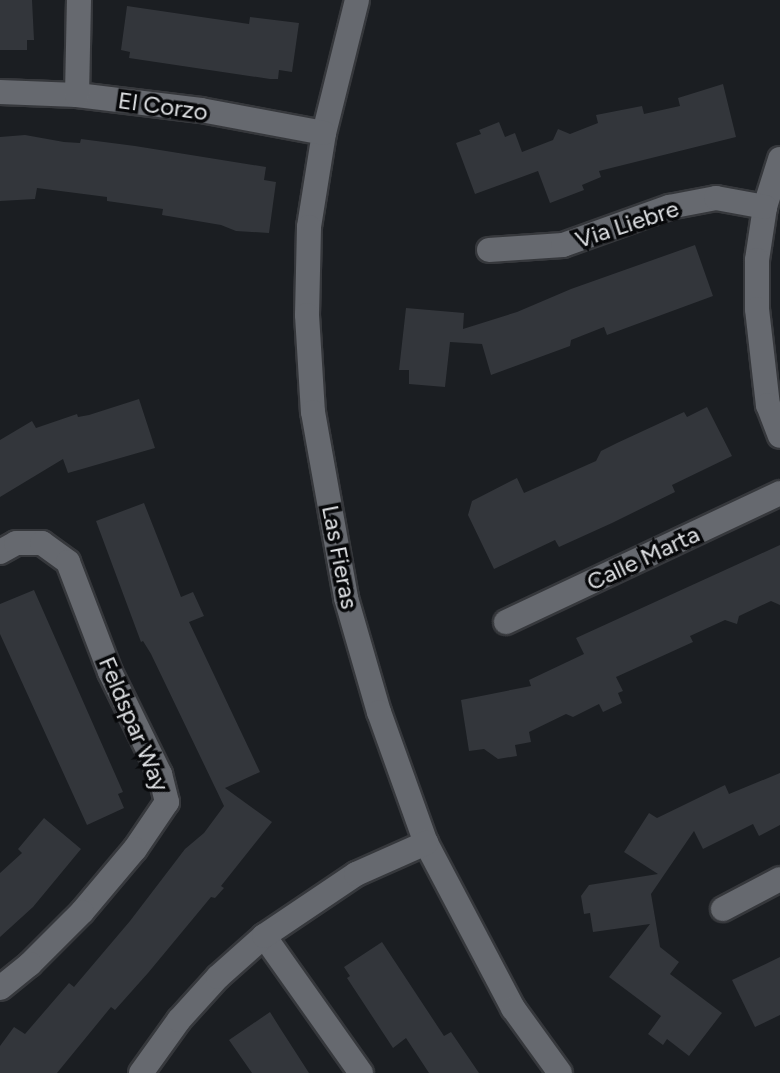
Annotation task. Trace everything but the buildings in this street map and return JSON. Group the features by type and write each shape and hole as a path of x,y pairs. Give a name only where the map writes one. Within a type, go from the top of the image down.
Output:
{"street":[{"path":"77,95 79,0"},
{"name":"Las Fieras","path":"357,0 324,133 309,227 307,315 313,412 346,598 379,712 426,843 513,1008 560,1073"},
{"name":"El Corzo","path":"0,92 77,95 201,110 324,133"},
{"path":"780,159 765,207 757,260 757,309 768,405 780,436"},
{"name":"Via Liebre","path":"489,250 563,245 669,207 716,198 765,207"},
{"name":"Calle Marta","path":"506,622 780,494"},
{"name":"Feldspar Way","path":"0,552 16,543 42,543 68,562 110,672 160,774 167,802 135,849 82,912 30,964 0,988"},
{"path":"141,1073 203,995 264,936 356,874 426,843"},
{"path":"723,909 780,879"},
{"path":"264,936 361,1073"}]}
